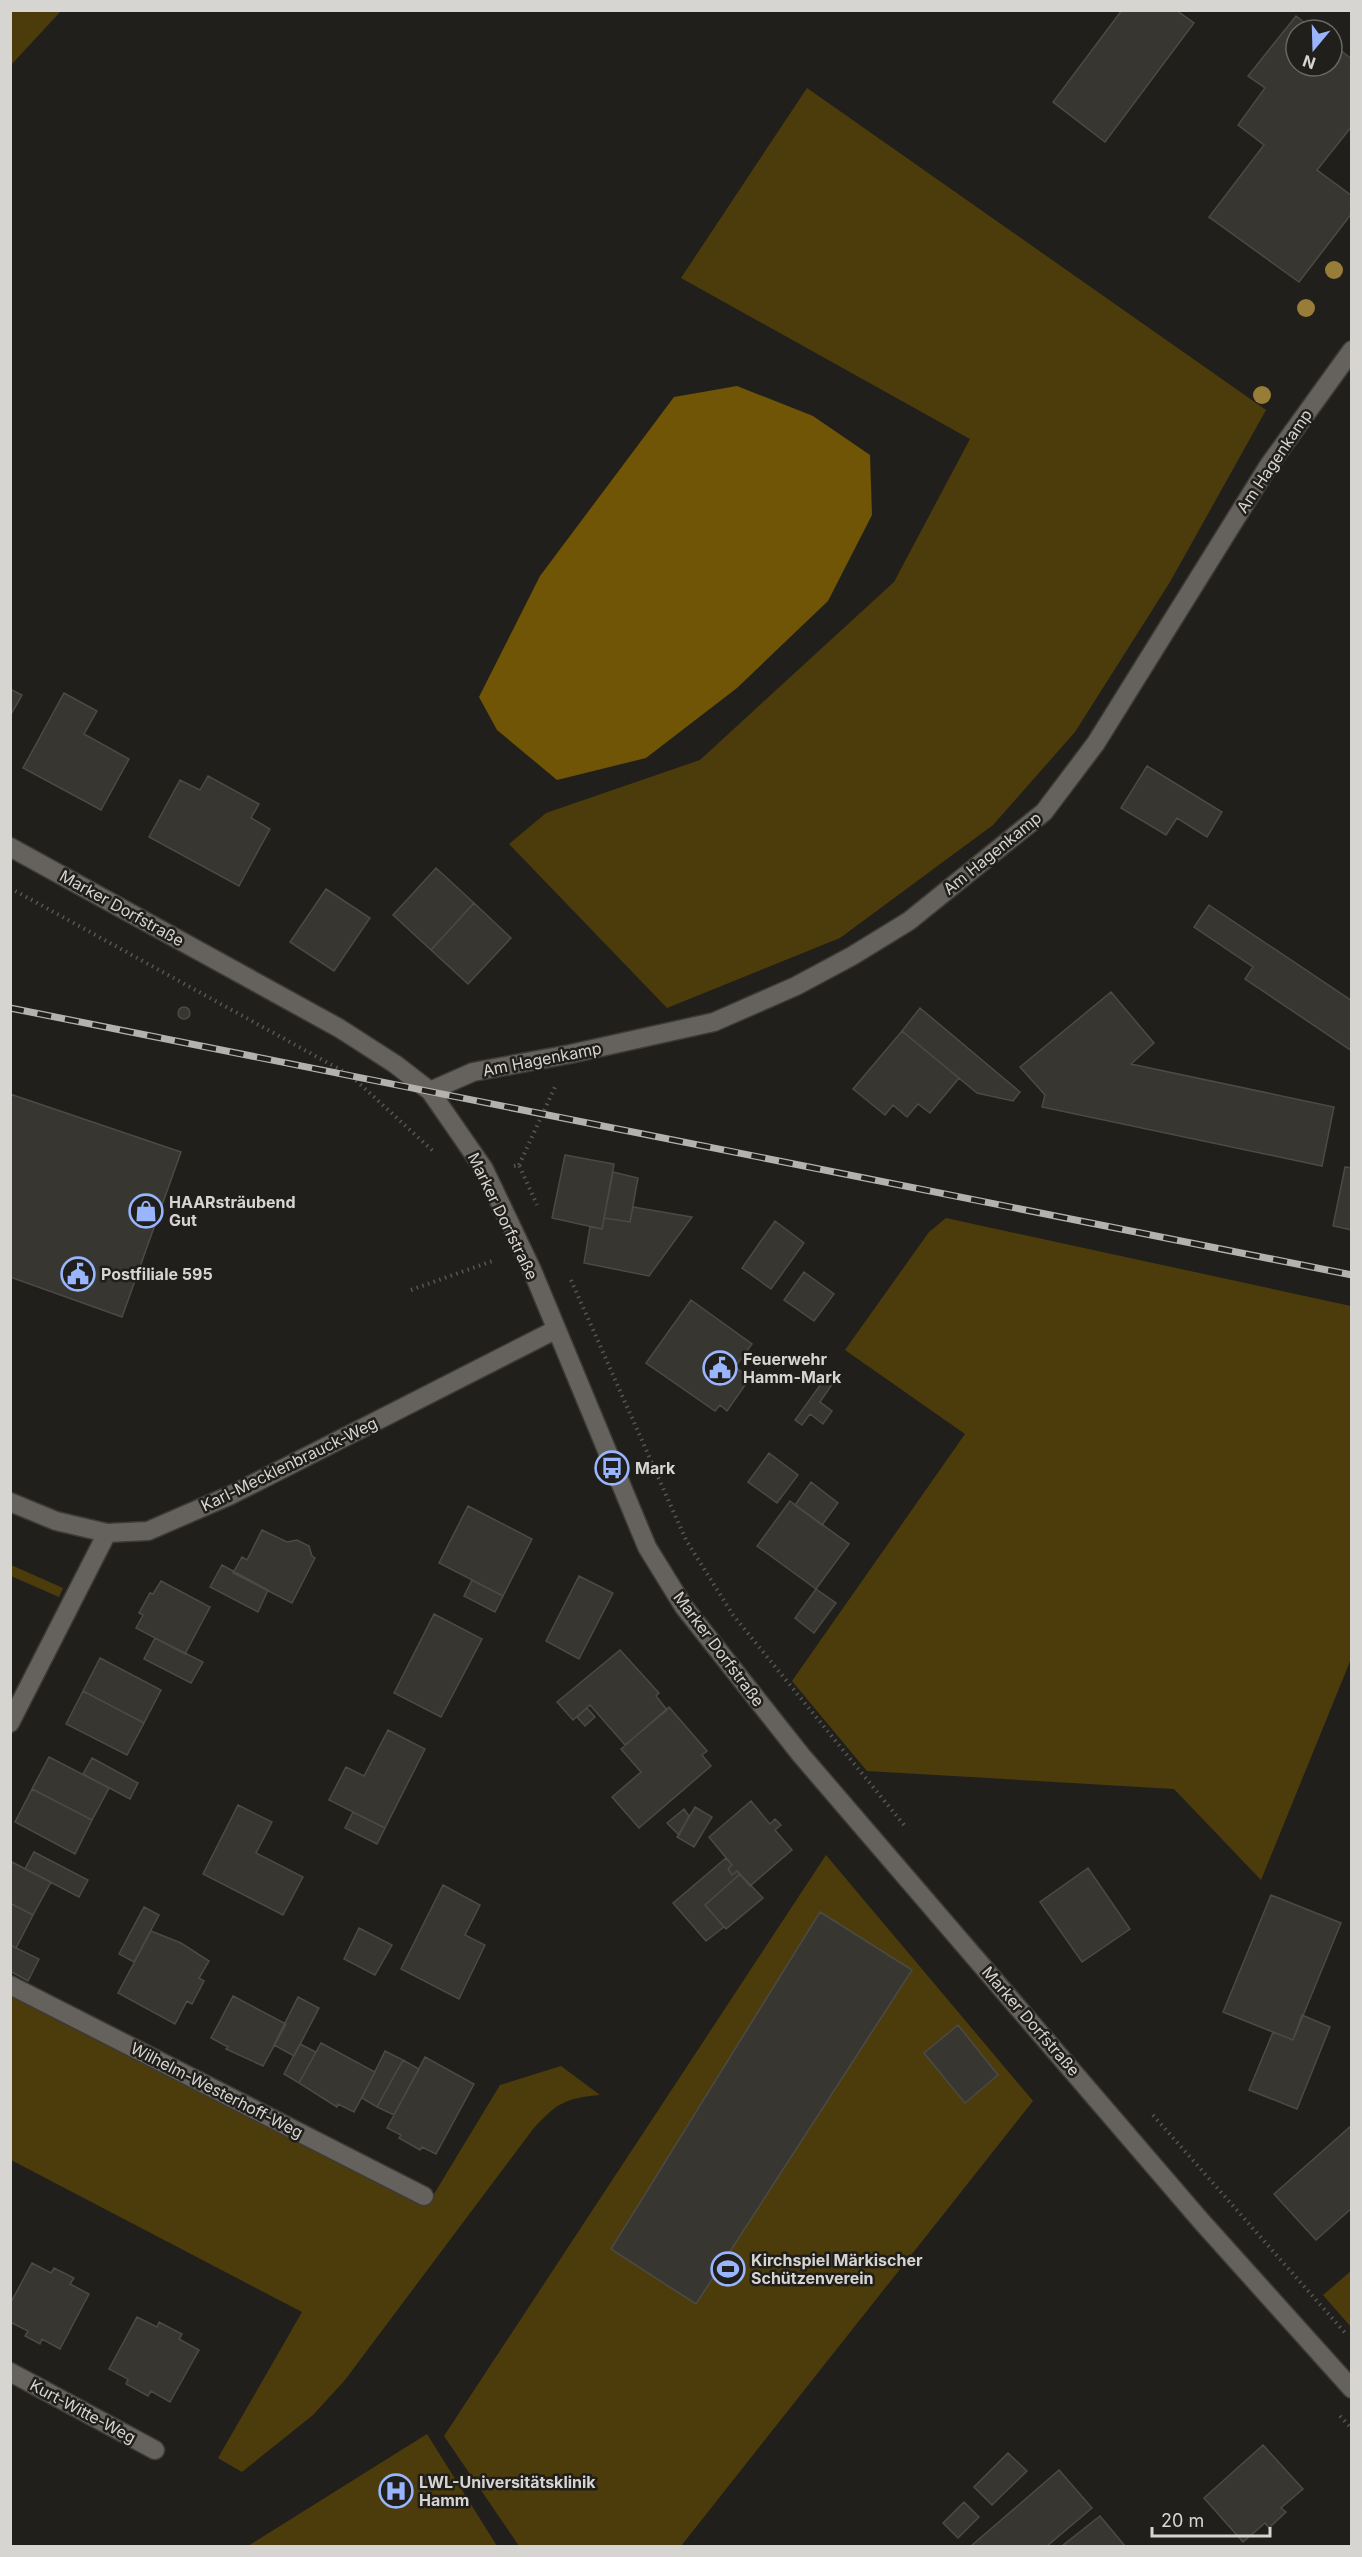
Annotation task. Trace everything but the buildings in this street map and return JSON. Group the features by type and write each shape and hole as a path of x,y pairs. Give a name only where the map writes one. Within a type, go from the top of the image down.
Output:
{"street":[{"name":"Am Hagenkamp","path":"430,1091 473,1072 570,1054 714,1022 796,986 852,956 909,921 1044,812 1096,743 1269,465 1352,350"},
{"name":"Marker Dorfstraße","path":"10,847 339,1028 395,1064 430,1091 484,1169 532,1270 647,1547 684,1607 801,1755 1202,2222 1352,2389"},
{"name":"Karl-Mecklenbrauck-Weg","path":"10,1502 56,1521 107,1533 148,1531 231,1495 555,1330"},
{"path":"10,1723 107,1533"},
{"name":"Wilhelm-Westerhoff-Weg","path":"10,1985 424,2196"},
{"name":"Kurt-Witte-Weg","path":"10,2372 155,2450"}],"path":[{"path":"10,888 350,1075 435,1153"},
{"path":"539,1208 519,1165 570,1054"},
{"path":"484,1169 519,1165"},
{"path":"411,1290 501,1257"},
{"path":"568,1273 686,1540 733,1615 911,1833"},
{"path":"1149,2110 1352,2340"}],"shaded area":[{"path":"10,11 61,11 11,65"},
{"path":"807,88 1266,410 1170,582 1075,732 993,825 840,938 667,1008 509,844 546,813 700,760 894,582 970,439 681,278"},
{"path":"737,386 813,416 870,455 872,515 828,601 737,688 646,758 557,780 497,730 479,697 540,576 674,397"},
{"path":"946,1218 1351,1306 1351,1659 1261,1880 1174,1789 867,1771 792,1681 965,1434 845,1350 929,1232"},
{"path":"11,1565 63,1588 59,1597 11,1576"},
{"name":"Kirchspiel Märkischer Schützenverein","path":"826,1855 1033,2101 681,2546 519,2546 444,2436"},
{"path":"10,1993 428,2204 500,2085 561,2066 600,2095 562,2103 541,2120 345,2380 313,2415 242,2472 218,2458 302,2312 11,2160"},
{"path":"1351,2271 1351,2327 1323,2295"},
{"name":"LWL-Universitätsklinik Hamm","path":"427,2434 497,2546 248,2546"}],"railway":[{"path":"10,1008 1352,1275"}],"place":[{"name":"HAARsträubend Gut","path":"146,1211"},
{"name":"Postfiliale 595","path":"78,1274"},
{"name":"Feuerwehr Hamm-Mark","path":"720,1368"},
{"name":"Mark","path":"612,1468"},
{"name":"Kirchspiel Märkischer Schützenverein","path":"728,2269"},
{"name":"LWL-Universitätsklinik Hamm","path":"396,2491"}]}
